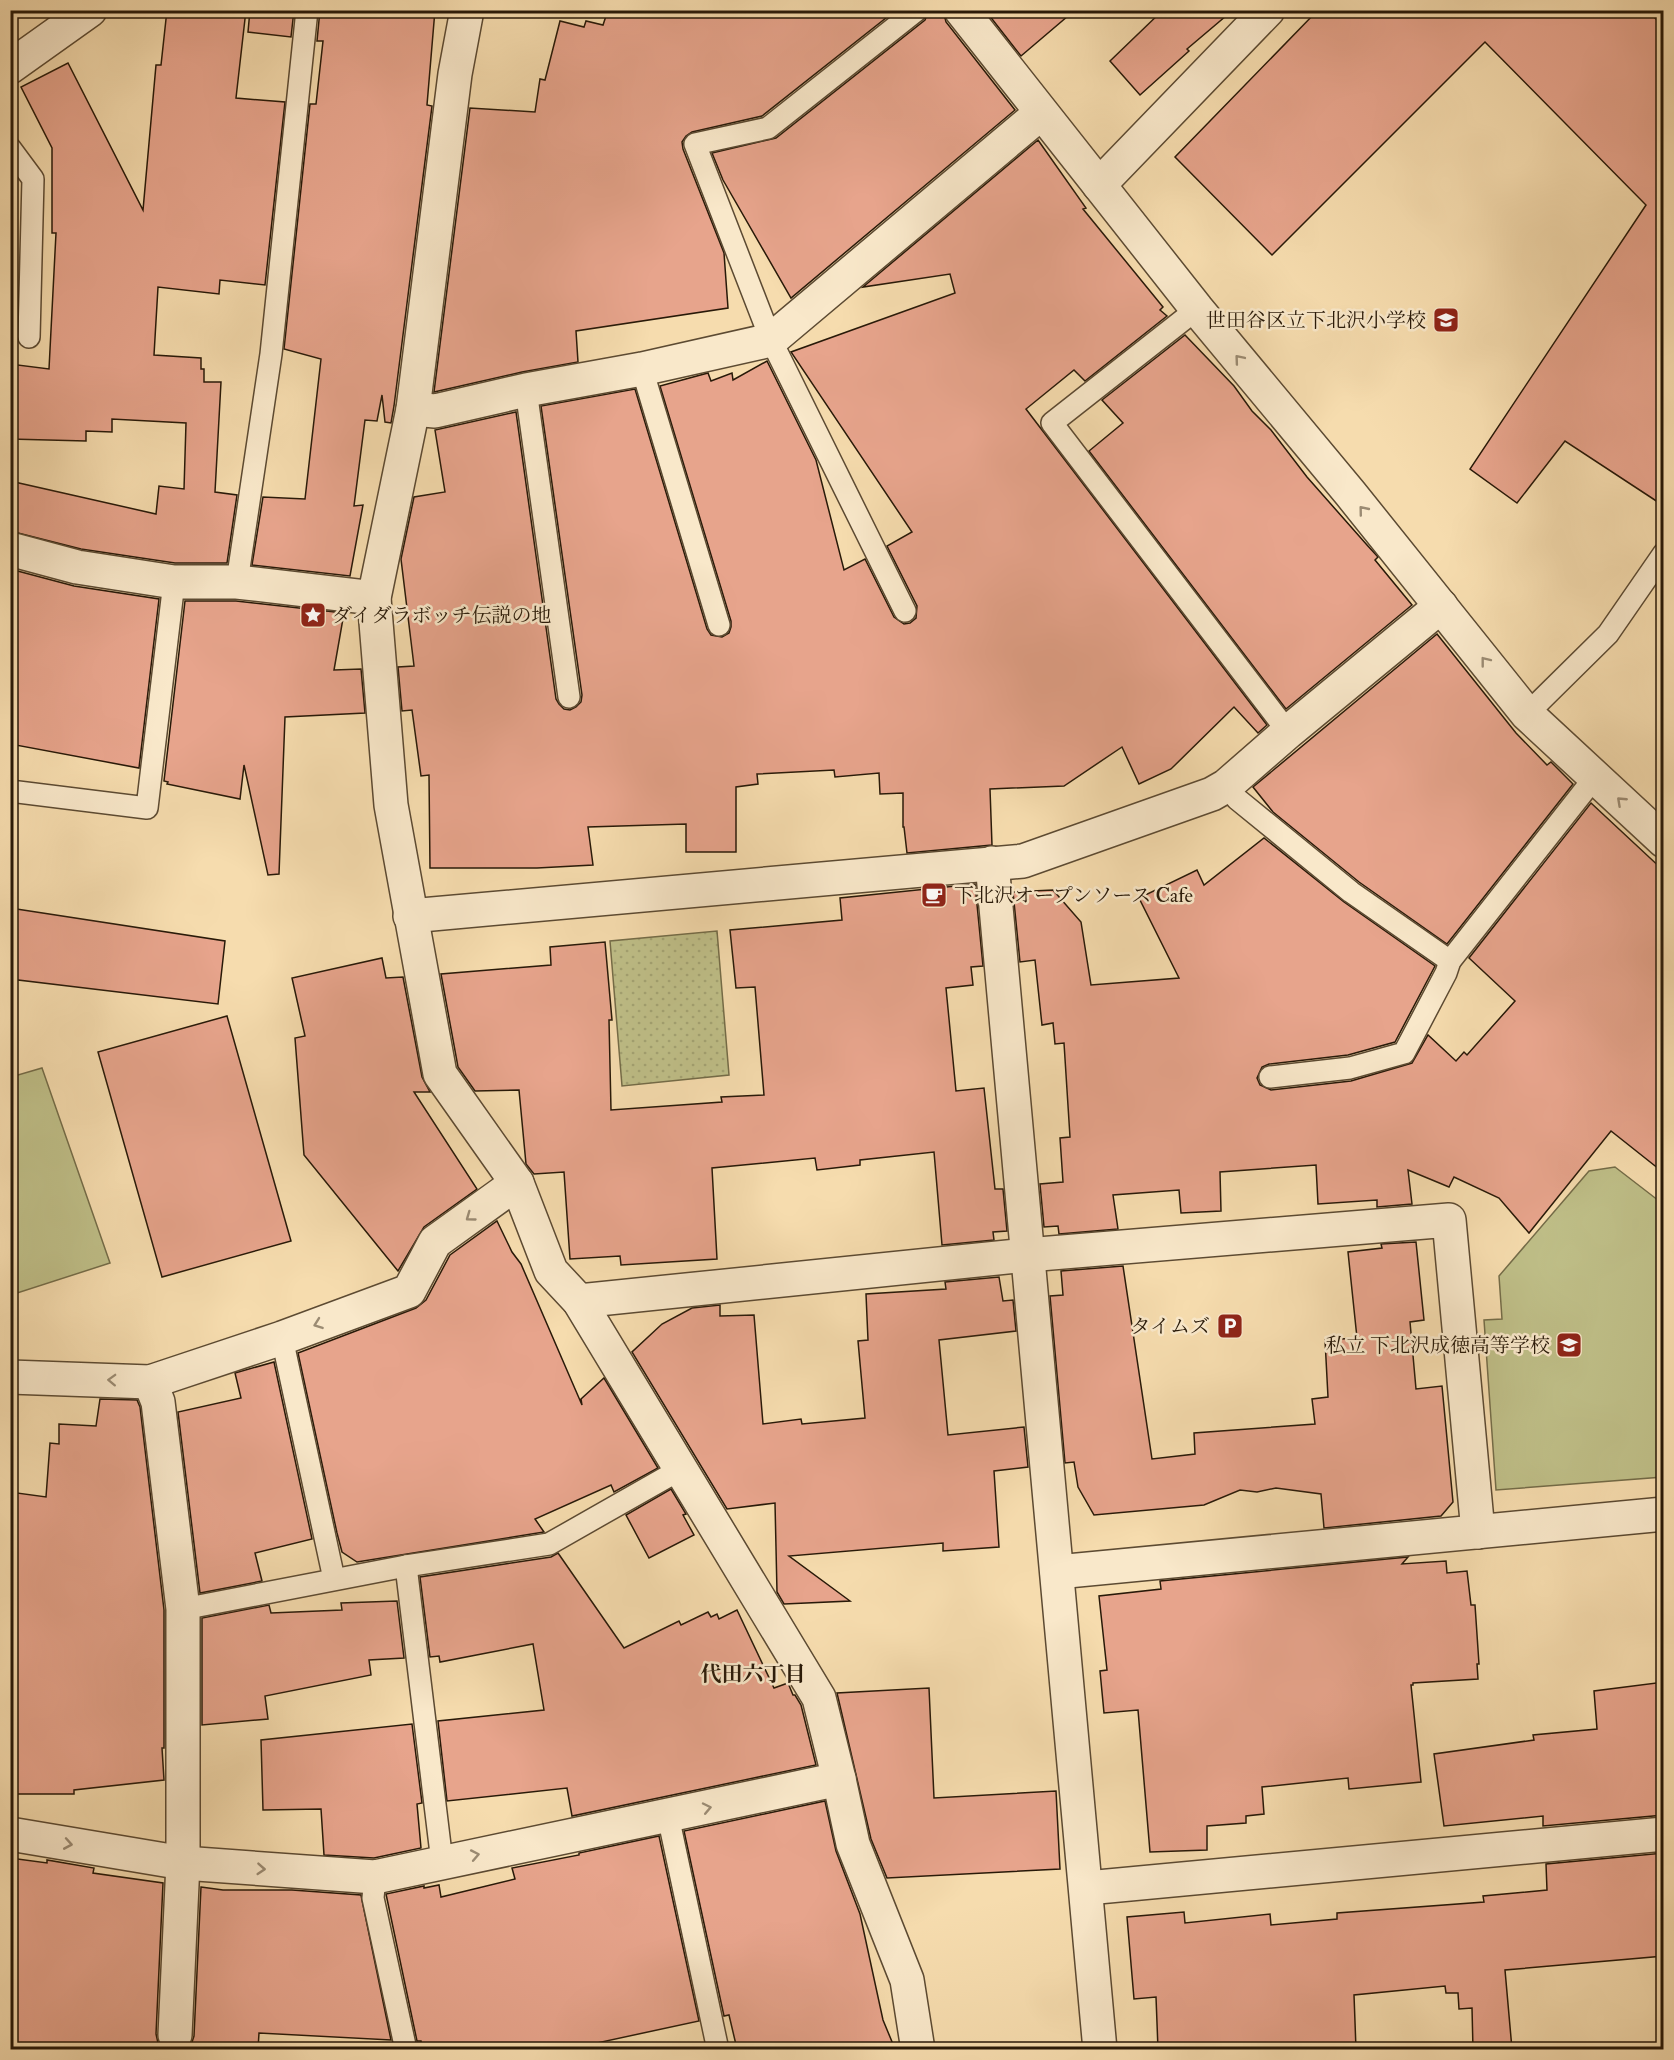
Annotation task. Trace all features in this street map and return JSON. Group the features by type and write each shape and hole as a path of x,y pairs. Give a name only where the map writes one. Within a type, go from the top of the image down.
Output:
{"street":[{"path":"10,67 25,45 90,10"},
{"path":"467,10 455,74 413,409 374,598 391,805 440,1074 517,1183 552,1271 579,1301 819,1698 853,1844 907,1980 918,2049"},
{"path":"961,10 1197,309 1527,714 1664,841"},
{"path":"1099,185 1268,10"},
{"path":"413,409 435,411 771,340 1041,113"},
{"path":"10,549 77,567 174,582 237,582 374,598"},
{"path":"410,916 1023,861 1212,794 1226,786 1441,606"},
{"path":"992,864 1100,2049"},
{"path":"10,1377 150,1382 282,1338 409,1291 435,1242 517,1183"},
{"path":"579,1301 1027,1255 1449,1220 1478,1532"},
{"path":"150,1382 158,1402 183,1609 183,1863 175,2035"},
{"path":"1057,1572 1664,1514"},
{"path":"10,1834 183,1863 375,1877 839,1779"},
{"path":"1087,1888 1664,1834"}],"lane":[{"path":"237,582 271,354 307,10"},
{"path":"905,611 771,340 695,144 768,128 917,10"},
{"path":"10,148 33,179 29,337"},
{"path":"1197,309 1052,423 1288,732"},
{"path":"642,369 719,625"},
{"path":"526,390 569,697"},
{"path":"1527,714 1608,634 1664,553"},
{"path":"10,791 147,808 174,582"},
{"path":"1270,1077 1350,1068 1404,1053 1450,961 1595,777"},
{"path":"1226,786 1237,799 1351,892 1450,961"},
{"path":"282,1338 334,1579"},
{"path":"183,1609 406,1566 549,1544 681,1469"},
{"path":"406,1566 442,1862"},
{"path":"668,1816 718,2049"},
{"path":"375,1877 373,1898 406,2049"}],"green space":[{"path":"717,931 729,1075 622,1086 610,941"},
{"path":"42,1068 110,1263 11,1295 11,1077"},
{"path":"1615,1167 1663,1204 1663,1477 1496,1490 1484,1320 1502,1319 1499,1276 1589,1171"}],"building":[{"path":"167,10 246,10 236,98 285,102 265,285 220,280 219,294 158,287 154,355 201,358 204,382 221,382 215,492 237,495 227,563 175,563 81,549 10,531 10,481 156,514 159,486 184,489 186,423 112,419 112,432 86,431 86,441 10,439 10,364 49,369 56,233 52,233 52,148 21,87 68,63 143,210 156,65 161,65"},
{"path":"250,10 294,10 291,37 248,32"},
{"path":"320,10 435,10 427,105 432,106 394,406 391,423 385,422 382,395 377,421 365,420 354,506 363,505 350,576 252,565 263,497 305,499 321,359 284,349 310,104 316,104 323,41 317,41"},
{"path":"608,10 896,10 762,116 692,132 682,142 724,253 728,308 576,331 578,362 434,392 470,108 535,112 540,79 545,80 560,21 584,27 586,21 603,25"},
{"path":"929,10 943,10 946,22 1015,110 791,298 723,180 712,153 776,138 925,20"},
{"path":"985,10 1075,10 1021,56"},
{"path":"1163,10 1233,10 1187,49 1189,51 1140,95 1110,61"},
{"path":"1318,10 1647,10 1664,27 1664,506 1565,441 1517,503 1470,469 1646,205 1485,42 1272,255 1175,157"},
{"path":"1038,140 1086,208 1083,209 1163,307 1160,310 1167,316 1085,381 1074,370 1026,409 1267,725 1258,733 1234,707 1171,769 1139,784 1122,747 1064,786 990,789 992,845 907,853 903,827 903,793 880,794 879,773 835,777 834,770 757,774 758,784 736,787 736,852 686,852 686,824 588,827 593,865 537,868 430,868 429,775 421,776 412,710 402,711 398,667 414,666 401,559 414,497 445,492 435,430 516,412 556,699 564,709 570,710 576,707 581,702 582,695 541,406 635,389 707,629 711,635 722,637 729,633 731,621 660,386 708,373 711,381 732,373 733,380 767,361 816,460 844,570 865,559 894,617 904,624 910,623 916,618 917,606 887,546 912,532 791,352 955,293 950,274 863,287"},
{"path":"1185,335 1234,386 1307,477 1378,557 1375,560 1412,605 1286,709 1089,451 1123,423 1102,400"},
{"path":"10,569 74,586 159,599 139,768 10,744"},
{"path":"185,601 236,601 344,613 334,670 361,669 365,713 285,717 279,874 268,875 244,765 240,799 167,784 168,782 164,781"},
{"path":"1437,634 1516,733 1547,765 1551,762 1573,784 1447,944 1359,882 1273,812 1253,787"},
{"path":"1591,803 1664,871 1664,1173 1611,1131 1529,1233 1499,1198 1454,1177 1449,1187 1408,1170 1412,1204 1377,1207 1377,1200 1318,1204 1316,1165 1220,1172 1221,1211 1181,1213 1179,1190 1113,1195 1118,1229 1059,1234 1058,1226 1044,1227 1040,1184 1063,1182 1060,1138 1070,1137 1064,1043 1055,1044 1053,1023 1042,1025 1035,960 1020,962 1013,892 1053,890 1081,922 1091,985 1179,978 1139,898 1197,870 1204,885 1264,838 1344,902 1435,966 1395,1042 1348,1055 1269,1064 1262,1067 1257,1078 1260,1085 1271,1090 1351,1081 1412,1063 1428,1035 1456,1061 1464,1052 1467,1055 1515,1001 1469,958"},
{"path":"975,884 983,966 971,967 973,985 946,988 956,1091 984,1088 995,1189 1003,1189 1007,1231 993,1232 994,1240 942,1245 934,1152 860,1160 860,1165 817,1170 815,1158 712,1168 717,1259 621,1265 620,1256 570,1259 564,1172 534,1174 526,1164 519,1090 475,1091 458,1067 441,974 551,965 550,947 605,942 612,1020 609,1020 611,1110 722,1102 721,1097 764,1095 755,987 736,988 730,930 842,920 840,898"},
{"path":"10,908 225,941 218,1004 10,979"},
{"path":"382,958 386,978 403,977 422,1077 430,1092 414,1092 477,1189 424,1227 398,1271 304,1155 295,1038 305,1036 292,978"},
{"path":"227,1016 291,1241 162,1277 98,1052"},
{"path":"497,1221 512,1252 521,1264 582,1405 581,1399 604,1378 658,1468 614,1492 611,1485 535,1519 544,1532 357,1562 342,1552 298,1353 416,1308 426,1300 450,1255"},
{"path":"1416,1242 1424,1320 1410,1322 1416,1389 1442,1386 1453,1502 1441,1516 1324,1528 1321,1494 1276,1488 1257,1492 1240,1490 1204,1505 1094,1515 1078,1487 1074,1462 1065,1463 1050,1296 1063,1295 1061,1271 1123,1266 1152,1459 1195,1454 1194,1433 1315,1424 1312,1399 1328,1397 1325,1340 1357,1338 1348,1252 1382,1248 1381,1244"},
{"path":"999,1277 1003,1301 1013,1300 1016,1331 939,1340 948,1435 1024,1427 1028,1467 994,1471 999,1547 943,1551 943,1543 789,1556 850,1601 784,1604 777,1592 775,1503 727,1509 632,1352 662,1324 692,1308 720,1305 720,1316 754,1315 763,1424 801,1419 802,1424 865,1418 858,1341 868,1340 866,1294 946,1289 945,1282"},
{"path":"274,1362 312,1539 255,1553 262,1581 200,1593 178,1412 241,1398 235,1373"},
{"path":"100,1399 137,1400 140,1407 164,1610 164,1748 162,1748 164,1780 74,1790 74,1794 10,1794 10,1492 46,1497 50,1443 59,1444 59,1424 96,1426"},
{"path":"671,1489 686,1514 683,1515 694,1535 649,1558 626,1515"},
{"path":"558,1553 624,1648 679,1621 681,1625 708,1612 711,1617 717,1614 719,1619 737,1610 774,1688 788,1683 793,1695 801,1705 816,1765 572,1816 567,1788 447,1801 438,1721 544,1710 533,1644 440,1662 439,1656 430,1657 420,1577 551,1557"},
{"path":"1408,1557 1402,1564 1446,1561 1447,1573 1467,1571 1471,1605 1475,1605 1479,1664 1477,1664 1478,1679 1413,1683 1411,1685 1421,1782 1349,1789 1348,1778 1262,1787 1264,1814 1246,1816 1246,1823 1207,1826 1207,1850 1150,1852 1138,1710 1104,1713 1100,1671 1107,1670 1099,1596 1161,1589 1160,1581"},
{"path":"397,1601 404,1658 369,1660 371,1675 265,1696 268,1719 202,1725 202,1618 269,1605 271,1613 342,1610 341,1603"},
{"path":"1664,1682 1664,1815 1543,1826 1543,1816 1444,1826 1434,1754 1534,1740 1533,1735 1597,1729 1594,1691"},
{"path":"929,1688 934,1798 1056,1791 1060,1869 887,1878 871,1839 837,1693"},
{"path":"412,1724 422,1803 417,1804 421,1848 374,1858 324,1855 321,1809 263,1810 261,1740"},
{"path":"825,1801 836,1851 860,1914 883,2020 895,2049 737,2049 729,2015 724,2016 684,1831"},
{"path":"659,1836 699,2021 592,2044 592,2049 422,2049 421,2041 417,2041 386,1894 439,1885 441,1897 515,1879 512,1868"},
{"path":"1664,1853 1664,1956 1505,1970 1512,2049 1473,2049 1472,2008 1459,2009 1458,1993 1446,1993 1445,1986 1354,1995 1356,2049 1158,2049 1156,1997 1134,1999 1127,1917 1184,1912 1185,1923 1270,1914 1271,1925 1337,1919 1337,1913 1484,1902 1483,1896 1547,1890 1546,1864"},
{"path":"10,1858 47,1863 47,1860 94,1868 93,1873 163,1883 156,2034 158,2043 164,2049 10,2049"},
{"path":"201,1887 223,1890 292,1890 361,1895 391,2040 259,2033 258,2049 186,2049 191,2045 194,2036"}],"place":[{"name":"世田谷区立下北沢小学校","path":"1446,320"},
{"name":"ダイダラボッチ伝説の地","path":"313,615"},
{"name":"下北沢オープンソース Cafe","path":"934,895"},
{"name":"タイムズ","path":"1230,1326"},
{"name":"私立 下北沢成徳高等学校","path":"1569,1345"}],"district":[{"name":"代田六丁目","path":"753,1674"}]}
